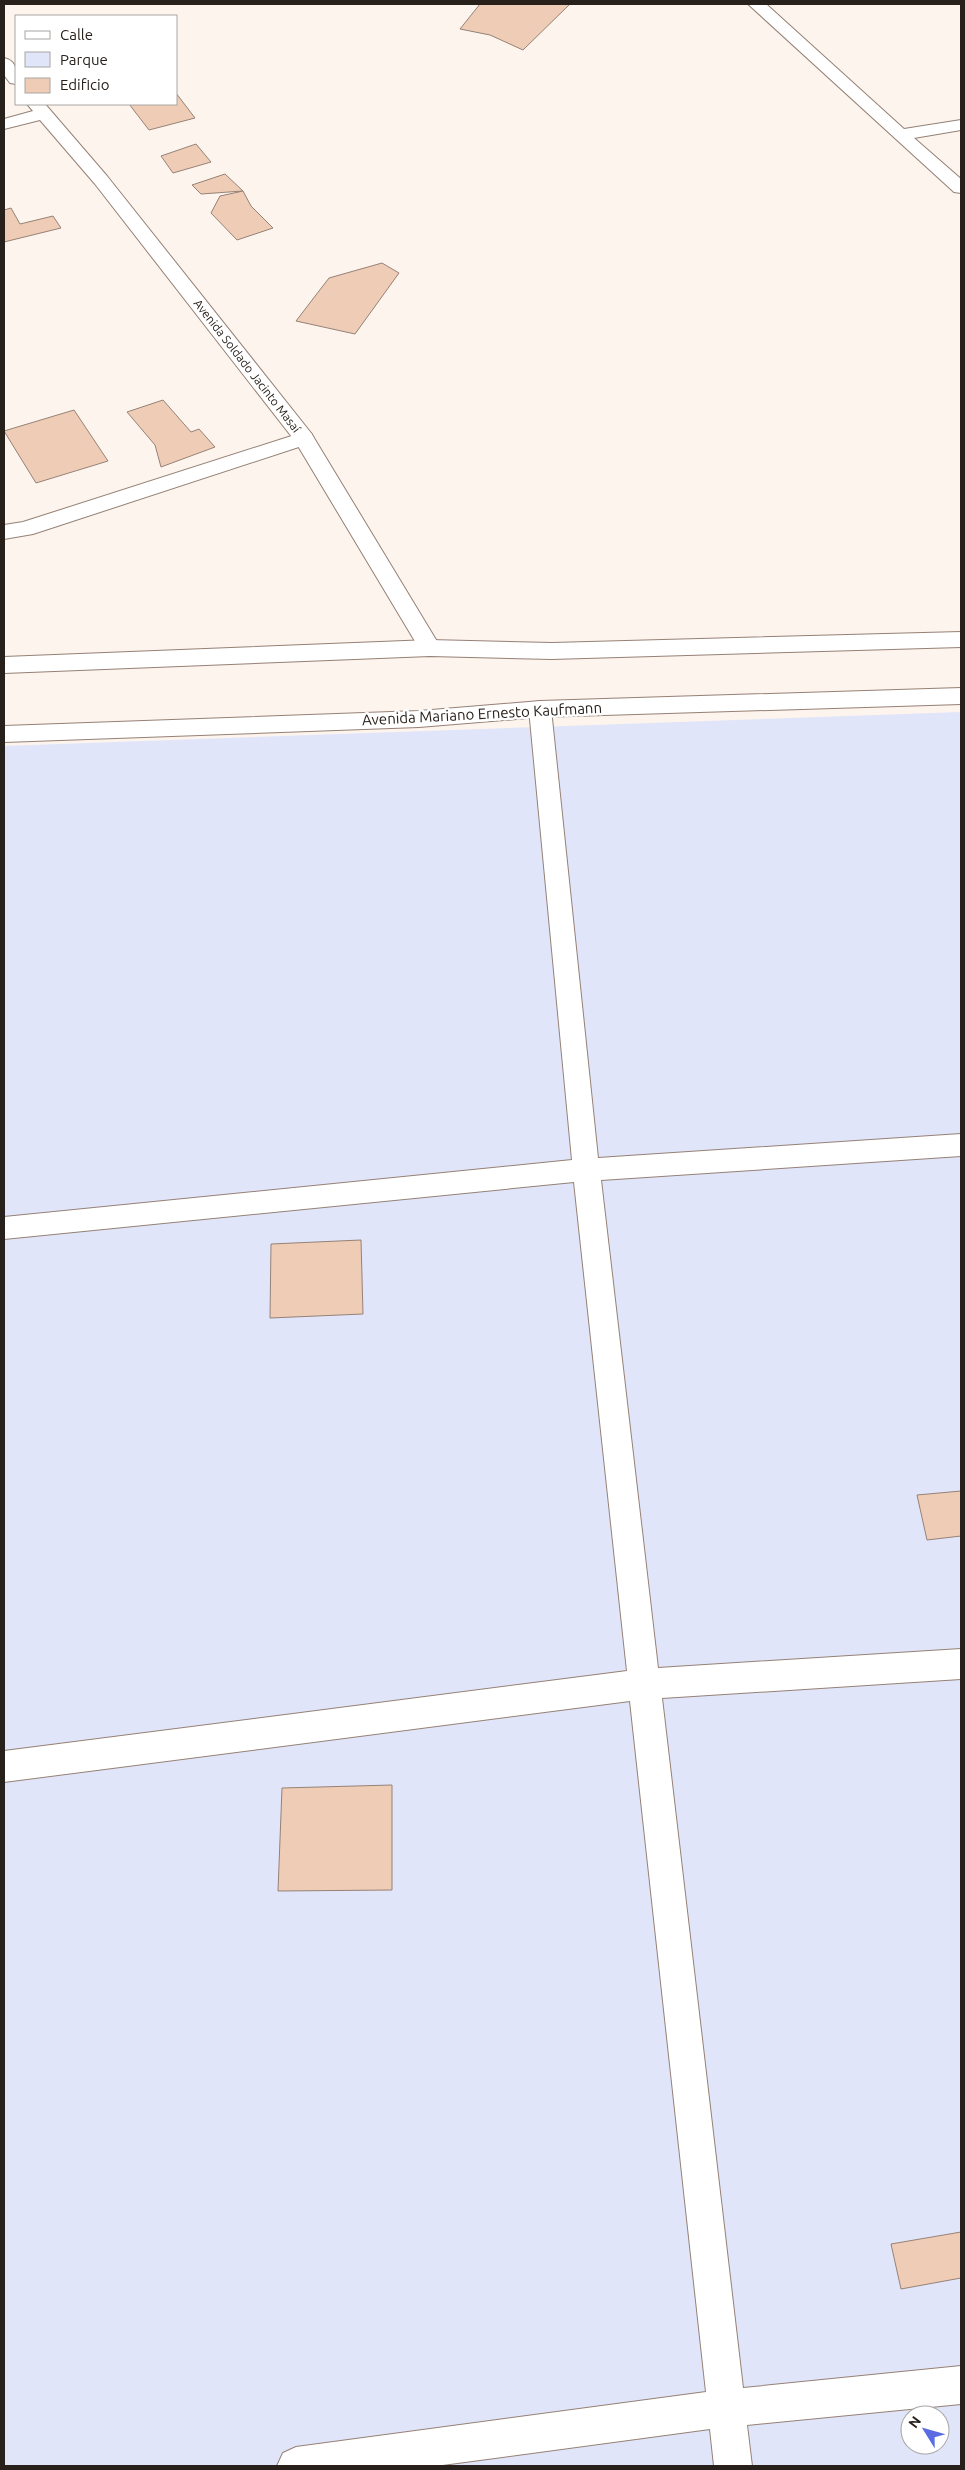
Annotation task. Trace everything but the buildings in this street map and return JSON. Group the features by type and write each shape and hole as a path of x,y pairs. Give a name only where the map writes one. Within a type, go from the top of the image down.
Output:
{"street":[{"path":"756,4 961,188"},
{"path":"4,63 15,78"},
{"path":"4,124 40,109"},
{"name":"Avenida Soldado Jacinto Masaí","path":"40,109 101,180 304,438 430,648"},
{"path":"900,135 961,125"},
{"path":"4,532 25,529 304,438"},
{"path":"4,665 430,648 552,651 961,638"},
{"name":"Avenida Mariano Ernesto Kaufmann","path":"4,734 419,719 540,709 961,696"},
{"path":"540,709 586,1170 733,2466"},
{"path":"4,1228 586,1170 961,1145"},
{"path":"4,1766 645,1684 961,1664"},
{"path":"296,2466 727,2408 961,2385"}],"green space":[{"path":"961,712 961,2466 4,2466 4,746"}]}
